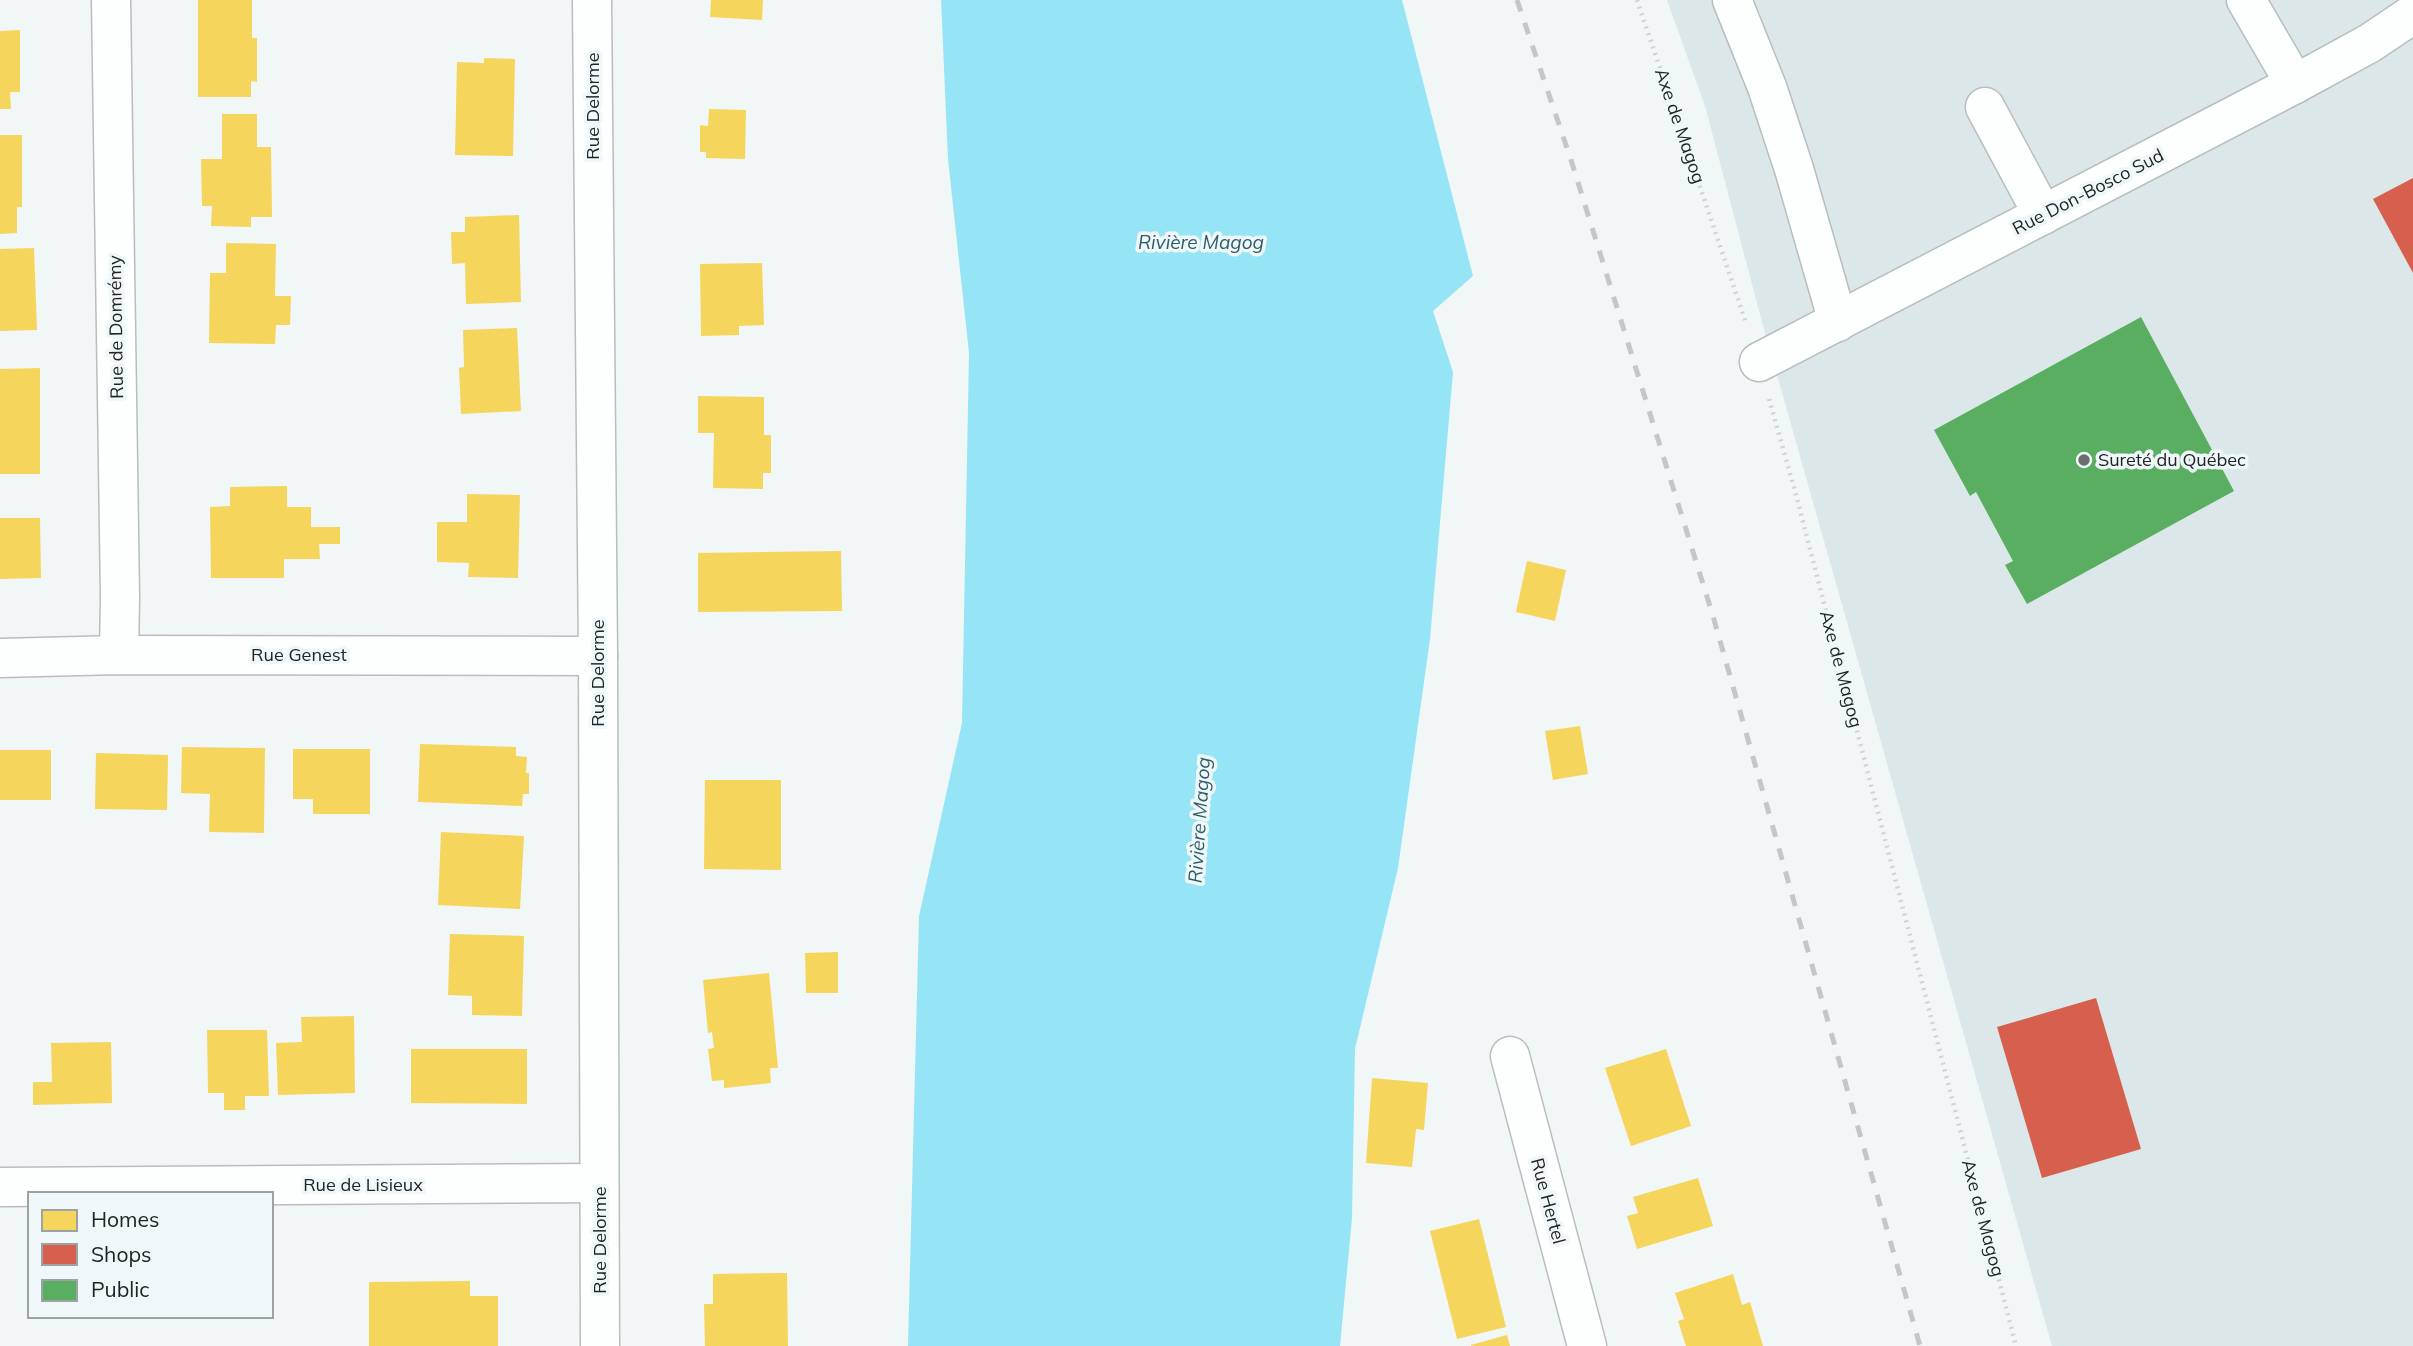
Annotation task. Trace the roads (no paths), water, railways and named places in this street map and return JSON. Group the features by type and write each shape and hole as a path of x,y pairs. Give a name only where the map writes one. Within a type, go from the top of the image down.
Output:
{"street":[{"name":"Rue de Domrémy","path":"111,0 119,655"},
{"name":"Rue Delorme","path":"592,0 598,656 600,1346"},
{"path":"1732,0 1767,87 1794,169 1838,322"},
{"path":"2246,0 2295,84"},
{"name":"Rue Don-Bosco Sud","path":"1759,362 2295,84 2370,43 2413,14"},
{"path":"1985,107 2043,215"},
{"name":"Rue Genest","path":"0,658 119,655 598,656"},
{"name":"Rue Hertel","path":"1510,1056 1587,1346"},
{"name":"Rue de Lisieux","path":"0,1187 599,1183"}],"water":[{"name":"Rivière Magog","path":"941,0 1402,0 1473,276 1433,311 1453,372 1430,639 1398,868 1355,1049 1352,1218 1340,1346 908,1346 919,916 962,723 969,353 948,159"}],"railway":[{"path":"1517,0 1571,160 1713,616 1920,1346"}],"place":[{"name":"Sureté du Québec","path":"2084,460"}]}
